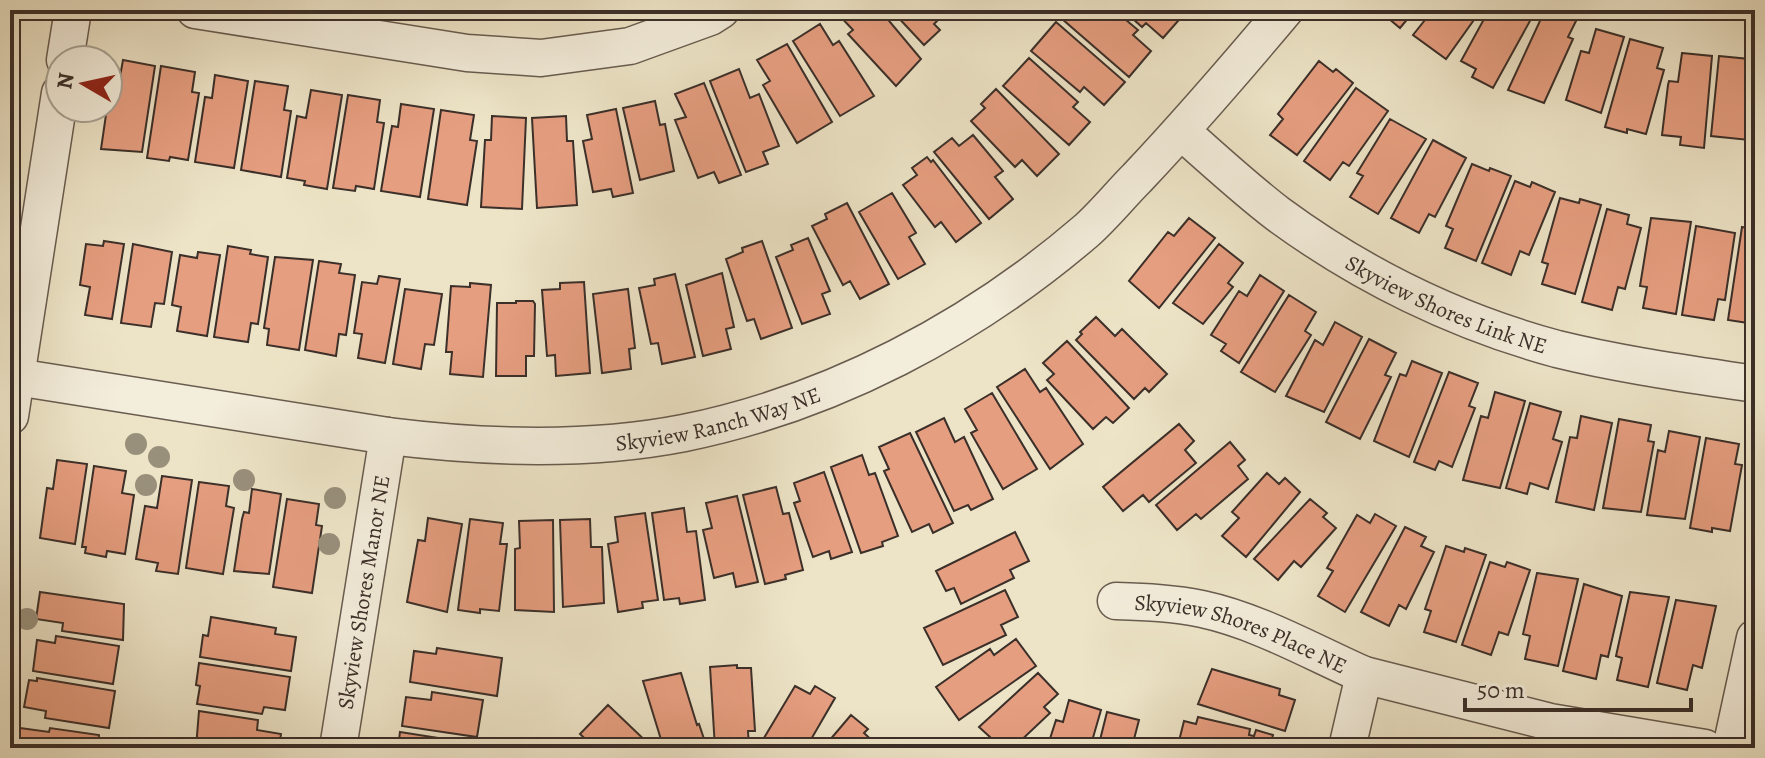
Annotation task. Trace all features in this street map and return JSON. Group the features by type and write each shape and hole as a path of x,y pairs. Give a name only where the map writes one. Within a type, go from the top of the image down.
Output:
{"street":[{"path":"68,44 73,10"},
{"path":"195,10 467,53 541,58 630,46 710,17 721,10"},
{"name":"Skyview Ranch Way NE","path":"13,376 444,444 516,447 596,444 684,433 775,408 872,371 957,326 1031,276 1089,229 1181,131 1285,10"},
{"path":"10,416 13,376 55,124"},
{"name":"Skyview Shores Link NE","path":"1181,131 1279,214 1394,287 1466,318 1555,348 1641,367 1755,384"},
{"name":"Skyview Shores Manor NE","path":"338,748 388,436"},
{"name":"Skyview Shores Place NE","path":"1116,601 1158,602 1205,609 1266,631 1364,675 1550,722 1705,748"},
{"path":"1731,748 1755,638"},
{"path":"1347,748 1364,675"}],"building":[{"path":"840,10 880,10 921,59 896,86 848,34 853,30 837,13"},
{"path":"888,10 946,12 934,24 940,30 924,45"},
{"path":"1067,10 1114,10 1138,30 1133,35 1151,51 1129,77 1061,18"},
{"path":"1123,10 1182,10 1185,13 1163,38 1146,23 1142,27"},
{"path":"1384,10 1415,10 1400,28 1382,13"},
{"path":"1433,10 1481,10 1446,59 1413,35"},
{"path":"1489,10 1536,10 1493,88 1472,77 1476,69 1461,61"},
{"path":"1545,10 1553,10 1576,21 1568,37 1573,39 1544,103 1508,90"},
{"path":"1056,22 1125,82 1104,105 1084,87 1080,92 1031,51"},
{"path":"820,24 833,45 839,41 874,96 840,116 793,41"},
{"path":"1596,29 1624,37 1601,113 1566,100 1581,51 1589,53"},
{"path":"1630,39 1663,48 1657,68 1664,70 1646,134 1605,127"},
{"path":"787,44 832,122 797,143 763,85 770,81 757,60"},
{"path":"1682,53 1712,56 1704,148 1680,145 1681,137 1662,135 1668,85 1669,81 1678,82"},
{"path":"1719,56 1749,59 1746,84 1754,85 1749,140 1711,136"},
{"path":"1029,58 1078,102 1073,107 1090,122 1069,145 1003,86"},
{"path":"124,60 155,66 142,152 101,149 105,124 124,124"},
{"path":"1319,61 1333,72 1336,69 1353,83 1297,155 1270,135 1283,119 1278,114"},
{"path":"161,66 195,72 192,92 199,93 188,160 147,158"},
{"path":"739,69 750,98 759,94 779,146 763,152 768,164 746,172 710,81"},
{"path":"215,75 248,81 234,168 195,162 205,97 212,98"},
{"path":"255,81 288,86 284,110 291,111 281,177 241,170"},
{"path":"704,83 741,175 719,183 714,172 698,178 675,120 686,117 675,94"},
{"path":"1356,88 1388,111 1349,166 1343,162 1330,180 1304,161"},
{"path":"996,89 1059,154 1037,176 1022,160 1015,167 971,121 985,108 981,104"},
{"path":"311,90 342,95 327,189 287,178 297,116 306,118"},
{"path":"348,95 380,100 377,122 384,123 374,189 356,186 355,191 333,188"},
{"path":"655,101 660,125 665,124 674,171 640,180 623,108"},
{"path":"401,104 434,109 420,197 381,191 392,126 398,127"},
{"path":"616,109 633,193 613,197 611,189 593,192 583,141 592,139 587,115"},
{"path":"441,110 474,115 470,140 477,141 467,205 428,199"},
{"path":"492,116 526,118 522,209 481,207 485,140 491,140"},
{"path":"566,116 567,141 573,141 577,205 537,208 532,118"},
{"path":"1390,119 1426,139 1378,214 1350,197 1363,176 1357,173"},
{"path":"973,135 1003,171 995,177 1013,199 989,219 934,152 952,138 959,146"},
{"path":"1433,140 1466,158 1435,217 1429,214 1419,233 1391,218"},
{"path":"927,157 931,162 933,160 981,223 956,242 941,222 935,227 903,185 917,175 912,168"},
{"path":"1472,164 1511,176 1476,261 1445,248 1453,229 1446,226"},
{"path":"1515,181 1530,187 1532,182 1555,192 1529,255 1520,251 1511,275 1482,263"},
{"path":"892,193 916,233 909,237 925,264 898,279 859,212"},
{"path":"1560,198 1601,205 1575,294 1542,284 1548,264 1542,262"},
{"path":"847,203 889,284 860,299 850,281 843,285 812,226 827,219 825,214"},
{"path":"1607,209 1629,215 1627,224 1641,228 1625,289 1618,287 1612,310 1582,302"},
{"path":"1189,218 1215,238 1159,308 1129,281 1168,232 1174,236"},
{"path":"1651,218 1691,222 1676,314 1643,308 1647,287 1640,286"},
{"path":"1696,226 1735,233 1725,300 1718,299 1714,320 1682,315"},
{"path":"1742,227 1755,229 1755,324 1728,320"},
{"path":"808,238 830,291 822,294 830,314 802,324 776,257 793,250 791,245"},
{"path":"104,241 124,244 112,319 85,315 90,287 80,285 86,244 103,246"},
{"path":"762,241 792,328 761,339 754,319 747,321 726,259 743,252 742,248"},
{"path":"133,244 172,252 164,304 155,303 151,327 121,323"},
{"path":"1219,244 1243,263 1228,283 1233,287 1203,324 1173,303"},
{"path":"228,246 268,257 258,324 251,323 248,342 214,337"},
{"path":"198,252 220,255 207,336 177,331 181,307 172,305 180,255 197,258"},
{"path":"275,257 313,260 299,350 267,345 269,329 264,328"},
{"path":"319,261 341,264 339,273 355,275 346,335 339,334 336,356 305,350"},
{"path":"722,273 734,327 726,329 731,349 703,356 686,285"},
{"path":"675,274 695,357 662,364 658,343 651,344 639,288 655,285 654,279"},
{"path":"1260,275 1284,291 1239,363 1221,351 1226,344 1211,335 1239,291 1247,296"},
{"path":"379,276 400,279 385,363 358,358 362,334 354,333 362,282 377,284"},
{"path":"584,282 590,373 556,376 555,355 547,356 542,290 560,289 560,283"},
{"path":"470,283 491,285 483,377 450,374 452,352 446,352 451,286 470,287"},
{"path":"405,289 442,294 434,345 425,344 421,369 393,364"},
{"path":"628,289 635,348 629,349 631,369 602,373 593,294"},
{"path":"1289,295 1316,312 1305,331 1311,335 1275,392 1241,372"},
{"path":"533,301 535,304 534,356 526,356 526,376 496,376 497,303"},
{"path":"1096,317 1115,336 1122,329 1167,374 1149,392 1145,388 1134,399 1076,340"},
{"path":"1335,322 1362,337 1324,412 1286,396 1315,340 1323,345"},
{"path":"1369,339 1396,353 1385,375 1391,377 1360,439 1326,422"},
{"path":"1067,341 1129,408 1113,423 1106,417 1093,429 1047,380 1054,374 1043,363"},
{"path":"1412,361 1442,373 1409,457 1374,441 1400,374 1406,376"},
{"path":"1025,369 1040,392 1046,388 1083,444 1050,469 997,387"},
{"path":"1449,372 1478,383 1469,406 1475,408 1452,467 1439,461 1435,470 1414,462"},
{"path":"1495,392 1525,401 1500,488 1463,480 1481,416 1488,418"},
{"path":"992,393 1037,469 1003,489 971,433 977,430 965,409"},
{"path":"1530,403 1561,412 1553,439 1562,442 1548,489 1530,483 1527,494 1506,488"},
{"path":"1581,416 1612,423 1594,510 1556,502 1570,437 1577,438"},
{"path":"944,418 955,442 964,437 993,499 971,510 968,505 954,511 916,432"},
{"path":"1619,419 1651,425 1648,441 1654,442 1641,512 1603,508"},
{"path":"1179,424 1194,441 1185,450 1196,463 1149,502 1143,495 1123,511 1103,487"},
{"path":"1669,431 1700,437 1685,519 1647,515 1658,450 1665,452"},
{"path":"910,433 953,523 933,533 929,524 912,532 884,471 889,469 879,447"},
{"path":"1706,438 1739,444 1735,464 1742,465 1730,531 1690,528"},
{"path":"1230,442 1245,460 1238,466 1248,479 1201,519 1196,514 1177,530 1156,505"},
{"path":"862,455 869,475 875,473 898,536 882,542 883,546 861,553 831,467"},
{"path":"57,460 87,464 75,544 40,538 47,488 53,489"},
{"path":"94,466 126,471 122,493 134,495 125,554 107,551 106,557 85,553 86,547 82,547"},
{"path":"824,472 852,552 831,559 829,551 813,557 794,503 800,501 794,483"},
{"path":"1267,473 1279,484 1285,478 1300,492 1246,557 1222,536 1239,518 1232,512"},
{"path":"162,476 192,480 178,574 156,571 158,563 136,559 145,506 157,508"},
{"path":"199,482 229,486 226,506 234,508 223,574 186,568"},
{"path":"776,487 783,514 789,513 803,570 785,575 786,579 765,584 743,495"},
{"path":"252,489 281,494 269,574 234,571 242,519 244,512 249,513"},
{"path":"737,496 758,582 736,587 733,573 714,578 703,530 712,528 706,503"},
{"path":"287,499 319,504 316,525 322,526 312,593 273,587"},
{"path":"1310,499 1327,513 1323,517 1336,528 1301,567 1294,561 1278,580 1254,559"},
{"path":"684,508 687,532 696,531 705,600 680,604 679,598 664,600 652,513"},
{"path":"645,513 658,600 642,602 643,608 618,612 608,544 618,542 615,517"},
{"path":"1375,514 1396,526 1345,612 1318,596 1333,571 1327,568 1357,515 1370,523"},
{"path":"428,518 462,524 447,612 407,602 418,540 425,541"},
{"path":"470,519 503,523 500,544 507,544 499,611 480,609 480,613 458,610"},
{"path":"590,519 591,547 602,547 604,603 563,607 560,520"},
{"path":"553,520 554,612 515,610 515,549 520,548 519,521"},
{"path":"1405,527 1426,537 1421,546 1434,552 1406,609 1399,605 1389,626 1361,612"},
{"path":"1015,532 1029,561 1010,570 1014,578 961,604 954,588 946,591 936,571"},
{"path":"1446,546 1486,555 1456,642 1424,632 1431,611 1425,609"},
{"path":"1490,562 1505,567 1507,562 1530,570 1508,635 1499,632 1491,655 1462,645"},
{"path":"1537,573 1578,579 1558,666 1525,659 1530,636 1523,634"},
{"path":"1584,584 1622,596 1608,657 1601,655 1596,679 1563,671"},
{"path":"1005,590 1018,617 1001,625 1006,635 943,665 924,628"},
{"path":"40,592 124,604 123,640 62,631 63,623 36,619"},
{"path":"1630,592 1669,597 1648,687 1617,680 1622,658 1616,656"},
{"path":"1676,600 1716,606 1702,668 1693,665 1687,690 1657,683"},
{"path":"211,617 276,628 275,634 296,637 291,671 200,657 203,635 208,636"},
{"path":"56,636 119,646 113,684 33,671 37,640 55,643"},
{"path":"1016,639 1036,666 959,720 936,687 990,649 994,655"},
{"path":"437,648 502,658 497,696 410,682 414,651 436,654"},
{"path":"199,663 290,677 285,710 264,707 262,714 197,704"},
{"path":"737,665 737,668 751,668 755,731 748,731 749,748 715,748 710,667"},
{"path":"1212,669 1280,689 1279,695 1295,700 1285,731 1198,704"},
{"path":"681,673 707,748 663,746 643,681"},
{"path":"1038,673 1058,694 1044,707 1050,713 1013,748 1002,748 979,727"},
{"path":"37,678 115,691 109,728 45,718 46,711 24,707 29,680 37,681"},
{"path":"795,686 810,694 815,686 835,698 806,748 767,748 771,742 764,738"},
{"path":"432,692 483,700 477,737 402,726 406,697 431,700"},
{"path":"1069,700 1101,710 1090,748 1047,748 1056,720 1063,722"},
{"path":"608,705 653,748 595,748 580,734"},
{"path":"199,711 258,720 257,730 281,734 279,748 196,748"},
{"path":"1107,712 1139,720 1133,743 1141,745 1140,748 1098,748"},
{"path":"851,715 868,729 864,733 878,746 823,748"},
{"path":"1198,717 1250,729 1249,735 1254,736 1256,730 1273,735 1270,748 1191,748 1192,744 1179,741 1184,721 1196,724"},
{"path":"20,728 49,732 50,728 99,735 98,748 17,748"},
{"path":"400,732 490,746 490,748 398,748"}]}
